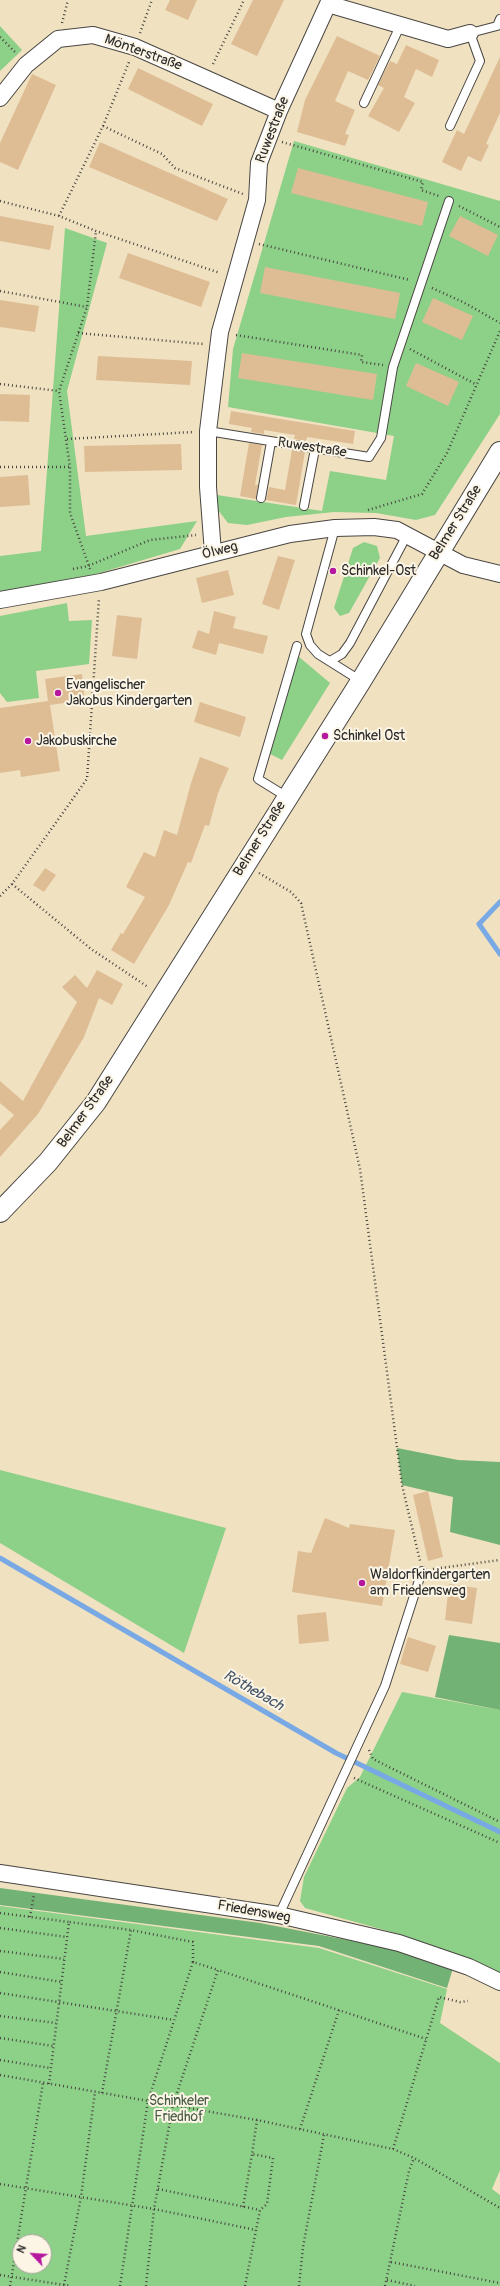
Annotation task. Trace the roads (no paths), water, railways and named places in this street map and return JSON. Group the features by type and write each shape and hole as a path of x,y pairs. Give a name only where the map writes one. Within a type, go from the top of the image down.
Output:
{"street":[{"name":"Ruwestraße","path":"213,553 208,432 219,338 234,278 257,200 259,163 279,111 329,2 448,39 470,33"},
{"name":"Mönterstraße","path":"0,98 26,65 58,39 94,35 135,47 206,77 279,111"},
{"name":"Belmer Straße","path":"0,1212 48,1162 96,1102 361,681 500,452"},
{"name":"Ölweg","path":"0,600 100,582 290,534 334,528 374,527 397,530 463,565 500,574"},
{"name":"Friedensweg","path":"0,1873 279,1915 399,1943 469,1967 500,1982"}],"lane":[{"path":"450,126 480,61 470,33 497,26 500,19"},
{"path":"364,103 401,24"},
{"name":"Ruwestraße","path":"208,432 368,457 381,438 393,367 420,283 449,201"},
{"path":"261,498 271,442"},
{"path":"304,506 315,449"},
{"path":"334,528 306,634 310,645 318,654 361,681"},
{"path":"330,661 342,654 350,643 408,535"},
{"path":"287,797 258,779 297,646"},
{"path":"279,1915 384,1686 422,1571"}],"waterway":[{"path":"500,902 479,924 500,954"},
{"name":"Röthebach","path":"0,1558 336,1753 500,1832"}],"place":[{"name":"Schinkel-Ost","path":"333,571"},
{"name":"Evangelischer Jakobus Kindergarten","path":"58,693"},
{"name":"Schinkel Ost","path":"325,736"},
{"name":"Jakobuskirche","path":"28,741"},
{"name":"Waldorfkindergarten am Friedensweg","path":"362,1583"}],"park label":[{"name":"Schinkeler Friedhof","path":"179,2110"}]}
